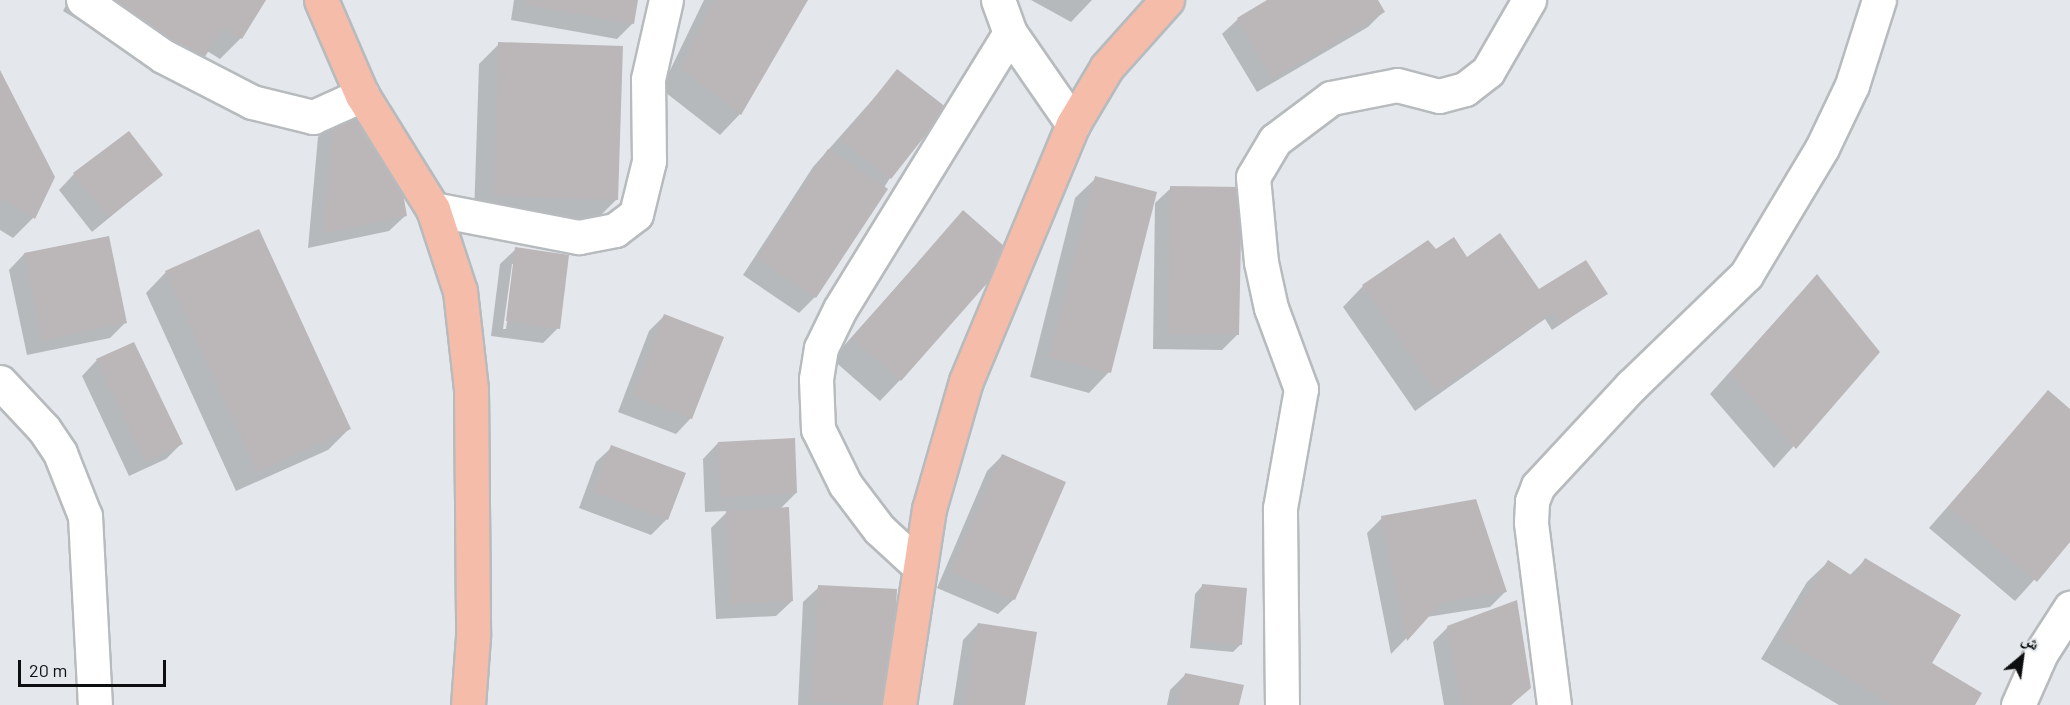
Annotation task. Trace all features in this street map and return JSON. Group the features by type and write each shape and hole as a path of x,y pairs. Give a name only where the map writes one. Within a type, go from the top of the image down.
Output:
{"main road":[{"path":"321,0 362,95 433,209 460,291 471,389 473,637 468,705"},
{"path":"899,705 929,509 966,381 1073,124 1107,67 1167,0"}],"street":[{"path":"83,0 163,56 252,102 313,117 362,95"},
{"path":"433,209 579,237 615,230 636,214 649,161 648,80 666,0"},
{"path":"998,0 1010,33 1073,124"},
{"path":"1282,705 1280,508 1301,389 1271,308 1261,262 1253,177 1275,140 1331,98 1397,86 1439,96 1465,89 1488,71 1529,0"},
{"path":"1554,705 1531,522 1532,501 1538,486 1631,386 1746,275 1822,148 1852,85 1879,0"},
{"path":"920,566 879,529 845,484 818,429 816,379 819,358 840,309 1010,33"},
{"path":"0,382 44,429 60,453 85,516 95,705"},
{"path":"2018,705 2041,653 2070,608"}],"building":[{"path":"98,0 266,0 242,39 223,28 201,63"},
{"path":"526,0 638,0 634,24 525,5"},
{"path":"714,0 808,0 741,115 681,68"},
{"path":"1267,0 1378,0 1385,12 1272,78 1237,18"},
{"path":"498,42 623,46 618,200 494,196"},
{"path":"897,69 947,108 891,179 841,140"},
{"path":"0,70 55,177 35,219 4,199 0,202"},
{"path":"354,117 403,193 407,216 323,233 333,120"},
{"path":"129,131 163,175 108,218 73,173"},
{"path":"828,149 888,189 816,298 757,259"},
{"path":"1095,176 1157,192 1111,373 1049,357"},
{"path":"1170,186 1242,187 1239,335 1168,334"},
{"path":"963,210 1013,254 901,381 852,338"},
{"path":"259,229 351,429 257,472 165,271"},
{"path":"1500,233 1539,289 1586,260 1608,294 1561,323 1554,312 1436,392 1362,285 1428,240 1436,249 1454,237 1467,257"},
{"path":"109,236 127,323 42,340 24,253"},
{"path":"515,247 569,255 560,329 506,321"},
{"path":"1817,274 1880,352 1796,449 1730,373"},
{"path":"664,314 724,337 692,419 633,396"},
{"path":"134,342 183,444 145,462 96,359"},
{"path":"2048,390 2070,409 2070,542 2037,582 1948,507"},
{"path":"795,438 797,493 720,497 718,442"},
{"path":"611,445 686,473 668,520 593,492"},
{"path":"1002,454 1066,482 1015,600 951,572"},
{"path":"1476,499 1507,592 1442,602 1407,641 1381,516"},
{"path":"789,507 793,601 731,604 726,511"},
{"path":"1865,558 1961,615 1932,663 1982,693 1975,705 1893,705 1781,638 1828,560 1854,577"},
{"path":"1202,584 1247,588 1242,645 1197,641"},
{"path":"818,585 897,589 891,705 812,702"},
{"path":"1517,600 1531,688 1511,705 1462,705 1447,626"},
{"path":"978,623 1037,632 1025,705 965,705"},
{"path":"1185,673 1244,685 1239,705 1178,705"}]}
